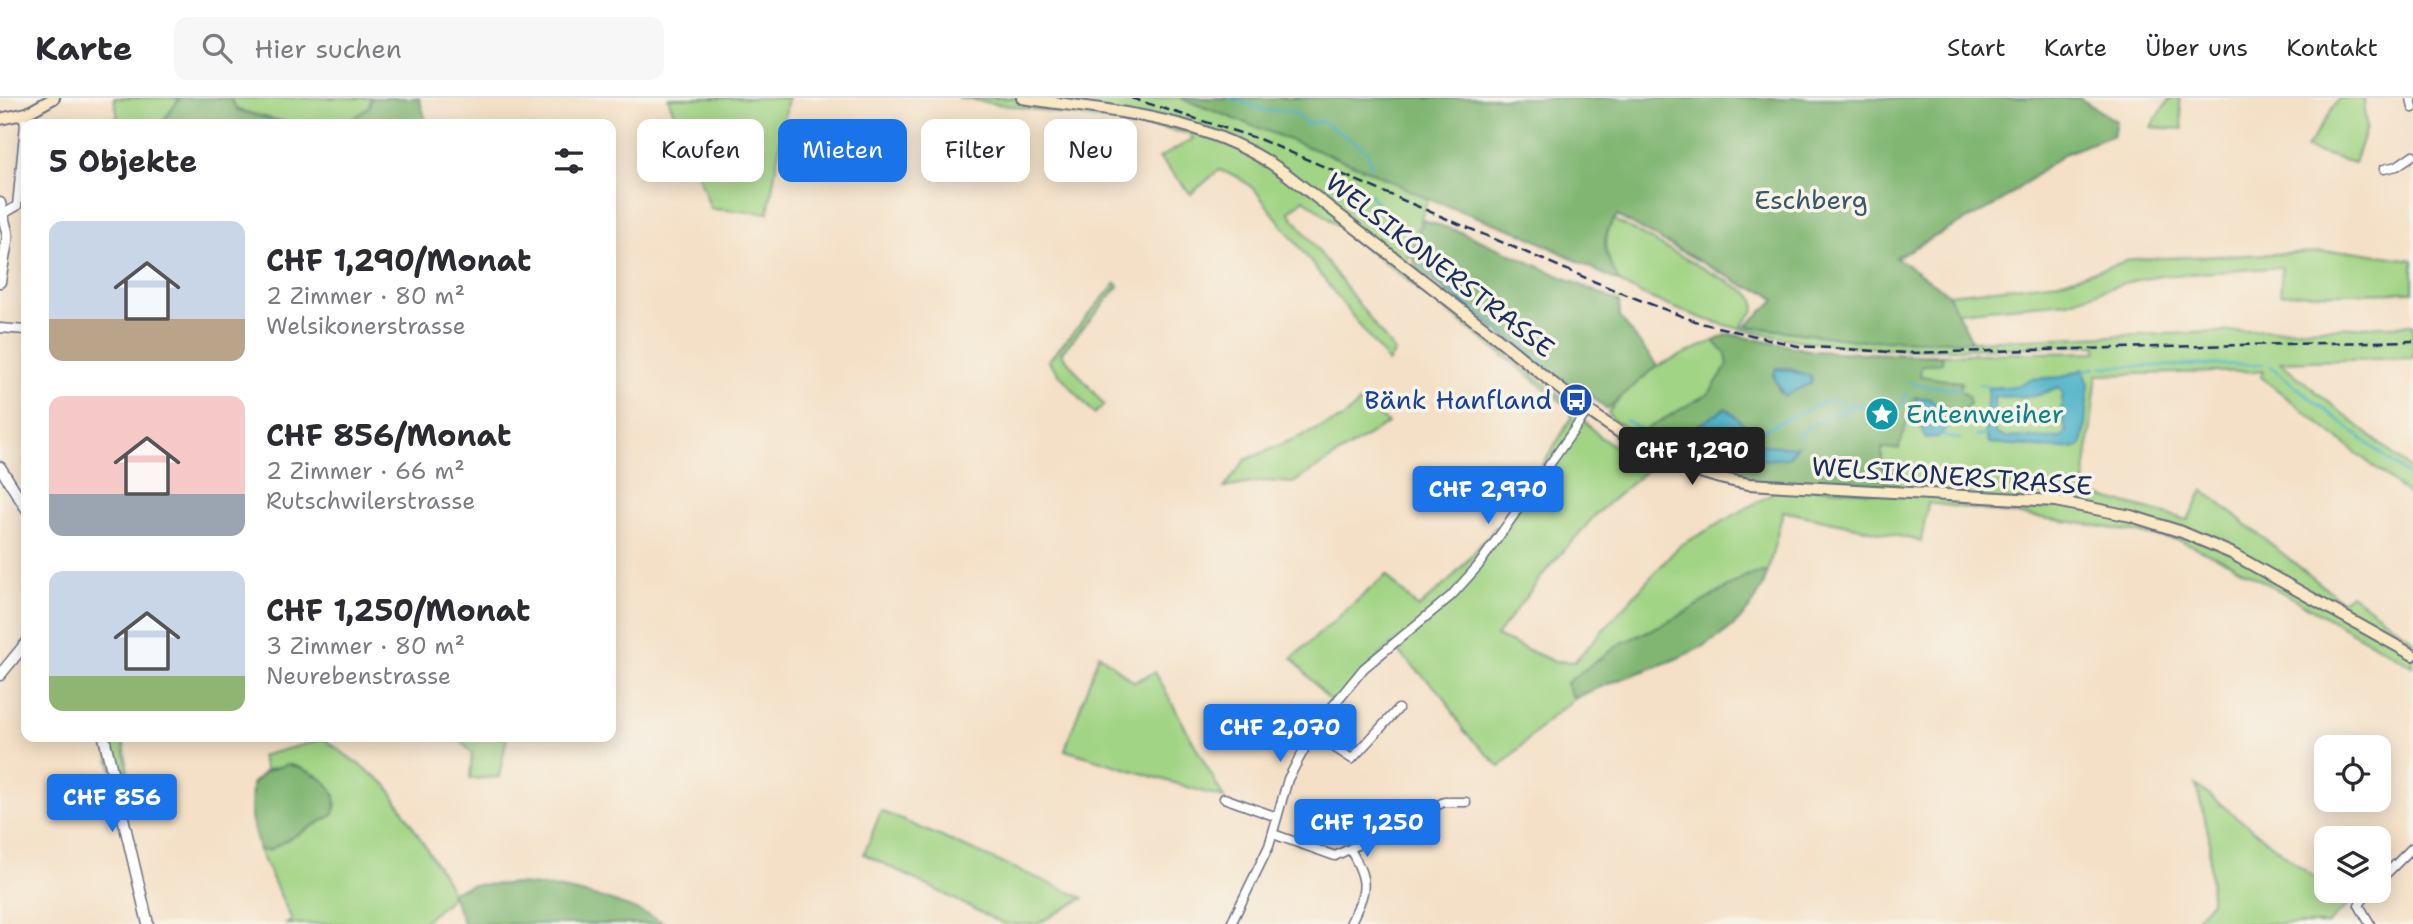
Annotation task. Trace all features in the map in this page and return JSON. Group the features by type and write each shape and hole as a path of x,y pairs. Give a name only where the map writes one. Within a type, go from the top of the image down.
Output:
{"main road":[{"path":"0,119 23,114 54,98"},
{"name":"WELSIKONERSTRASSE","path":"1022,98 1180,123 1214,133 1250,150 1285,173 1588,410 1648,452 1685,468 1730,481 2055,501 2130,516 2182,532 2231,553 2413,656"}],"street":[{"path":"2411,98 2413,108"},
{"path":"23,114 24,119"},
{"path":"2384,169 2397,166 2413,155"},
{"path":"0,282 8,244 2,208 17,206 21,165"},
{"path":"0,328 21,330"},
{"path":"1231,924 1273,834 1288,779 1312,733 1364,668 1451,596 1478,566 1588,410"},
{"path":"1,470 21,500"},
{"path":"0,675 21,649"},
{"path":"1312,733 1352,759 1398,709"},
{"path":"105,742 148,924"},
{"path":"1224,798 1277,817"},
{"path":"1273,834 1326,855 1340,856 1444,802 1466,802"},
{"path":"2391,869 2413,848"},
{"path":"1350,851 1362,871 1365,888 1350,924"},
{"path":"2360,903 2359,905 2370,924"}],"green space":[{"path":"114,98 180,98 165,119 111,119 118,117"},
{"path":"180,98 230,98 237,110 270,119 165,119"},
{"path":"230,98 371,98 369,107 353,119 274,119 237,110"},
{"path":"371,98 419,98 425,119 352,119 369,107"},
{"path":"668,98 788,98 784,119 778,119 778,156 768,213 711,209 701,182 764,182 764,119 676,119"},
{"path":"958,98 1180,98 1368,170 1428,199 1403,270 1565,400 1600,437 1649,468 1597,513 1545,572 1496,636 1553,661 1574,662 1679,546 1770,495 1771,486 1680,461 1613,420 1608,413 1629,387 1657,366 1729,334 1813,351 1870,356 2097,352 2097,345 1927,349 1816,343 1761,334 1706,320 1641,294 1620,282 1610,268 1606,252 1607,235 1613,219 1749,293 1754,299 1755,310 1741,326 1856,340 1972,341 2413,325 2413,358 2280,362 2413,471 2413,498 2261,377 2263,371 2097,375 2083,492 2188,520 2203,490 2342,601 2351,594 2413,640 2413,666 2230,563 2179,540 2079,523 1928,503 1921,541 1783,511 1768,571 1746,576 1676,618 1620,644 1566,683 1574,699 1550,718 1500,767 1463,730 1443,695 1391,645 1333,704 1292,658 1386,575 1418,608 1451,579 1496,527 1502,531 1571,419 1571,409 1304,199 1289,212 1395,352 1388,362 1255,190 1238,177 1219,170 1191,194 1159,158 1193,139 1189,133 1137,125 1137,119 1097,119"},
{"name":"Eschberg","path":"1180,98 2079,98 2116,121 2113,135 2064,154 1999,203 1896,257 1948,294 1972,341 1856,340 1746,326 1775,300 1767,292 1747,287 1617,216 1605,241 1619,282 1524,234 1428,199 1368,170"},
{"path":"2170,98 2179,98 2183,129 2151,127"},
{"path":"2339,98 2364,98 2366,128 2354,163 2306,149"},
{"path":"1423,220 1461,232 1619,302 1620,317 1657,366 1607,409 1582,389 1569,387 1417,269 1412,256"},
{"path":"2352,251 2413,260 2413,292 2280,294 2282,267 2161,276 2128,282 2068,302 1957,312 1948,294 2059,282 2133,259"},
{"path":"1116,283 1119,286 1061,353 1104,405 1094,414 1048,361"},
{"name":"Entenweiher","path":"1729,334 1813,351 1943,356 1942,362 1921,366 1920,376 1961,382 1960,390 1969,397 1969,405 1946,421 1934,403 1914,397 1899,449 1882,448 1882,467 1898,468 1898,493 1771,486 1680,461 1634,436 1709,393 1728,365 1726,354 1714,341","holes":["1778,368 1792,369 1812,378 1811,383 1780,393 1773,375","1724,408 1747,428 1742,436 1729,438 1699,427","1745,444 1797,446 1792,456 1783,459 1743,455"]},
{"path":"1363,400 1388,423 1293,483 1264,481 1224,488 1245,460 1343,418"},
{"path":"1768,571 1756,600 1737,622 1714,640 1688,654 1574,699 1566,683 1620,644 1676,618 1746,576"},
{"path":"1099,654 1134,682 1155,672 1224,798 1065,750"},
{"path":"105,742 124,742 130,788 124,818"},
{"path":"313,742 328,742 387,785 448,883 451,892 449,900 421,924 286,924 292,920 259,850 265,850 272,768 266,771 261,756"},
{"path":"462,742 506,742 499,777 470,779 472,754"},
{"path":"288,764 324,781 334,795 333,815 269,850 259,850 251,817 252,784 266,771"},
{"path":"2196,785 2314,878 2314,903 2348,905 2328,924 2197,924 2193,921 2211,902 2209,836"},
{"path":"881,811 1084,898 1037,924 1004,924 864,854"},
{"path":"518,884 558,888 595,896 667,924 464,924 451,892 471,885"}],"water":[{"path":"1776,368 1809,375 1811,383 1784,396 1774,377"},
{"path":"2083,369 2089,384 2083,443 2079,447 2061,449 1989,443 1985,432 1988,388 2018,386 2030,379 2062,377","holes":["2058,387 2063,393 2061,409 2066,431 2061,438 2003,437 1995,433 1994,397 2036,396"]},
{"name":"Entenweiher","path":"1918,397 1930,399 1943,413 1946,428 1940,437 1925,438 1921,427 1922,413 1910,414"},
{"path":"1726,408 1747,427 1744,436 1729,438 1699,427"},
{"path":"1744,446 1797,446 1788,458 1762,460 1743,455"}],"waterway":[{"path":"1229,98 1265,110 1293,112 1307,124 1322,121 1366,149 1372,167"},
{"path":"1370,194 1381,210"},
{"path":"1417,256 1435,279 1552,370"},
{"path":"2102,367 2263,364"},
{"path":"2270,366 2413,479"},
{"path":"2084,370 2095,368"},
{"path":"1909,382 1918,385"},
{"path":"1979,384 1989,387"},
{"path":"1920,385 1960,390"},
{"path":"1898,409 1903,404 1906,393"},
{"path":"1747,428 1761,431 1831,399 1845,406 1855,404 1878,414"},
{"path":"1799,437 1806,429 1837,411 1843,414 1853,406"},
{"path":"1626,420 1658,440 1691,429"},
{"path":"1976,436 1986,435"},
{"path":"1941,436 1960,439"}],"railway":[{"path":"1131,98 1259,139 1619,292 1700,323 1798,346 1906,353 2413,341"}],"place":[{"name":"Bänk Hanfland","path":"1576,400"},
{"name":"Entenweiher","path":"1882,414"}]}
